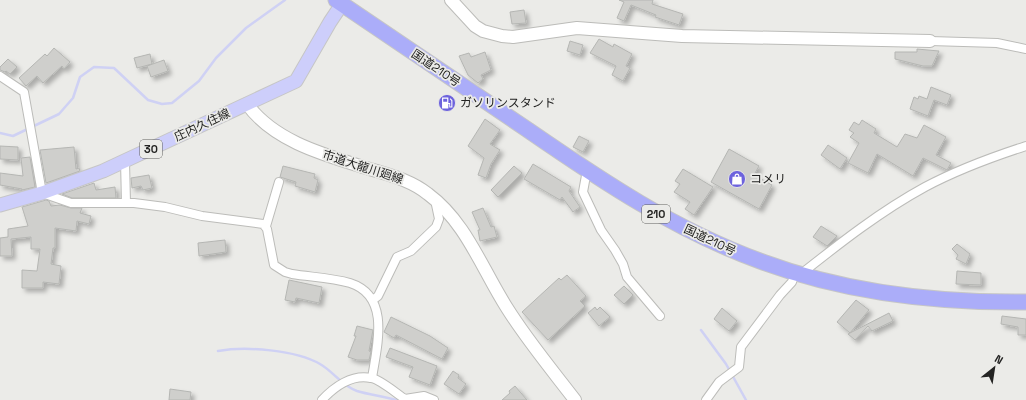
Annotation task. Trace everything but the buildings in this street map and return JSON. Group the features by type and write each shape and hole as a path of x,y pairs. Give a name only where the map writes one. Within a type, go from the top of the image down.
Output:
{"highway":[{"name":"国道210号","path":"342,1 587,170 651,211 691,232 746,256 798,273 855,288 926,298 1026,302"}],"main road":[{"name":"庄内久住線","path":"0,205 42,193 103,171 296,81 342,1"}],"street":[{"path":"451,0 475,26 492,34 513,37 577,28 682,36 997,43 1026,49"},
{"path":"0,76 24,92 42,193 71,203 126,203 164,207 202,216 263,224 266,226"},
{"name":"市道大龍川廻線","path":"246,104 261,120 303,146 323,154 400,178 416,185 435,199 456,222 469,241 510,313 575,400"},
{"path":"706,400 719,382 739,367 742,347 798,273 926,187 972,166 1026,146"},
{"path":"125,161 126,203"},
{"path":"587,170 583,192 593,214 601,230 623,264 627,277 660,316"},
{"path":"279,182 266,226 274,265 285,272 292,274 349,283 362,288 374,299 378,319 378,341 372,378"},
{"path":"374,299 378,296 397,257 411,251 436,227 439,219 435,199"},
{"path":"322,400 330,392 346,382 358,377 372,378 405,399 424,396 434,400"}],"waterway":[{"path":"0,133 13,136 59,114 73,98 80,77 94,67 114,68 148,100 162,104 172,103 199,81 216,58 246,28 285,0"},
{"path":"701,330 726,364 746,400"},
{"path":"218,351 256,349 298,355 320,364 352,389 396,400"}],"place":[{"name":"ガソリンスタンド","path":"447,103"},
{"name":"コメリ","path":"737,179"}]}
